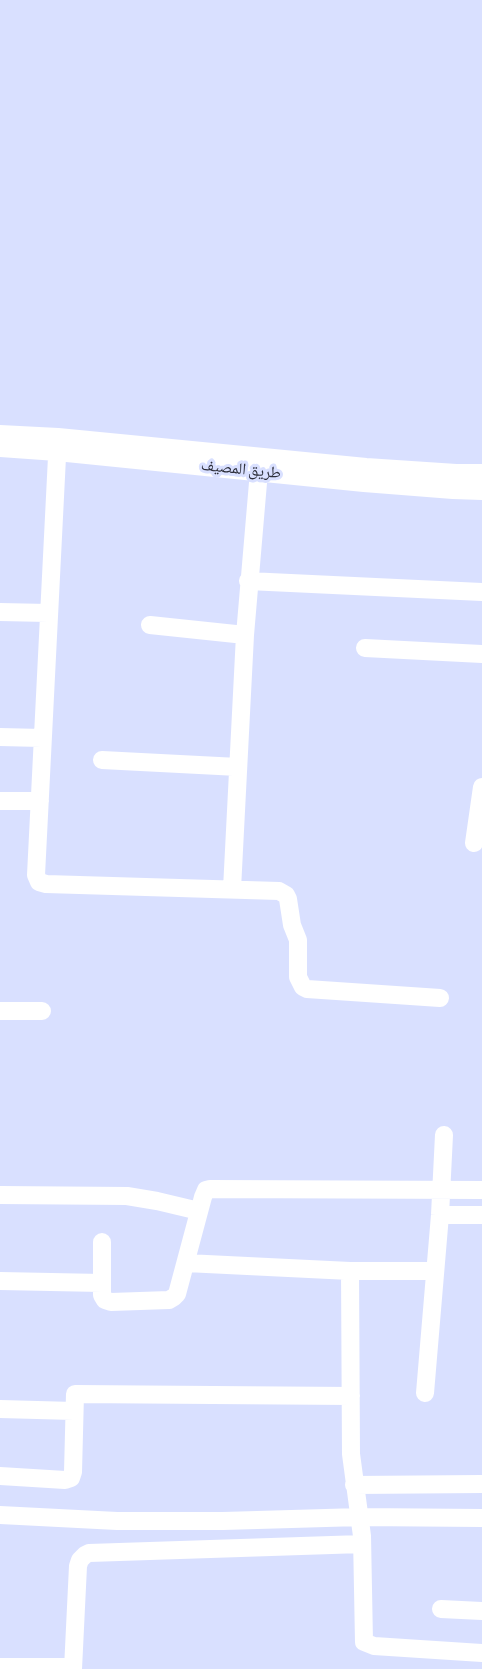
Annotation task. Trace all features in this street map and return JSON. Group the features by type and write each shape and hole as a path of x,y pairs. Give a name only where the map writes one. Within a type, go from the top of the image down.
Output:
{"street":[{"name":"طريق المصيف","path":"0,434 57,444 259,471 364,483 482,491"},
{"name":"طريق المصيف","path":"0,448 57,444 366,467 482,473"},
{"path":"57,444 36,875 39,882 42,884 279,891 286,895 292,925 298,940 298,977 303,987 440,998"},
{"path":"232,889 248,581 259,471"},
{"path":"248,581 482,592"},
{"path":"0,612 48,613"},
{"path":"150,625 245,635"},
{"path":"365,648 482,654"},
{"path":"0,737 42,738"},
{"path":"102,760 238,767"},
{"path":"474,843 482,787"},
{"path":"0,801 40,801"},
{"path":"0,1011 42,1011"},
{"path":"424,1393 442,1190 444,1135"},
{"path":"102,1242 102,1295 107,1302 172,1299 177,1294 204,1193 210,1189 482,1190"},
{"path":"0,1195 127,1196 200,1210"},
{"path":"440,1215 482,1215"},
{"path":"186,1263 350,1271 435,1271"},
{"path":"350,1271 351,1454 362,1544 364,1642 374,1646 482,1653"},
{"path":"0,1281 102,1283"},
{"path":"0,1476 65,1480 70,1478 73,1472 75,1394 351,1396"},
{"path":"0,1409 74,1411"},
{"path":"354,1485 482,1484"},
{"path":"0,1515 117,1521 482,1518"},
{"path":"0,1667 73,1668 78,1566 85,1555 362,1544"},
{"path":"441,1609 482,1611"}]}
